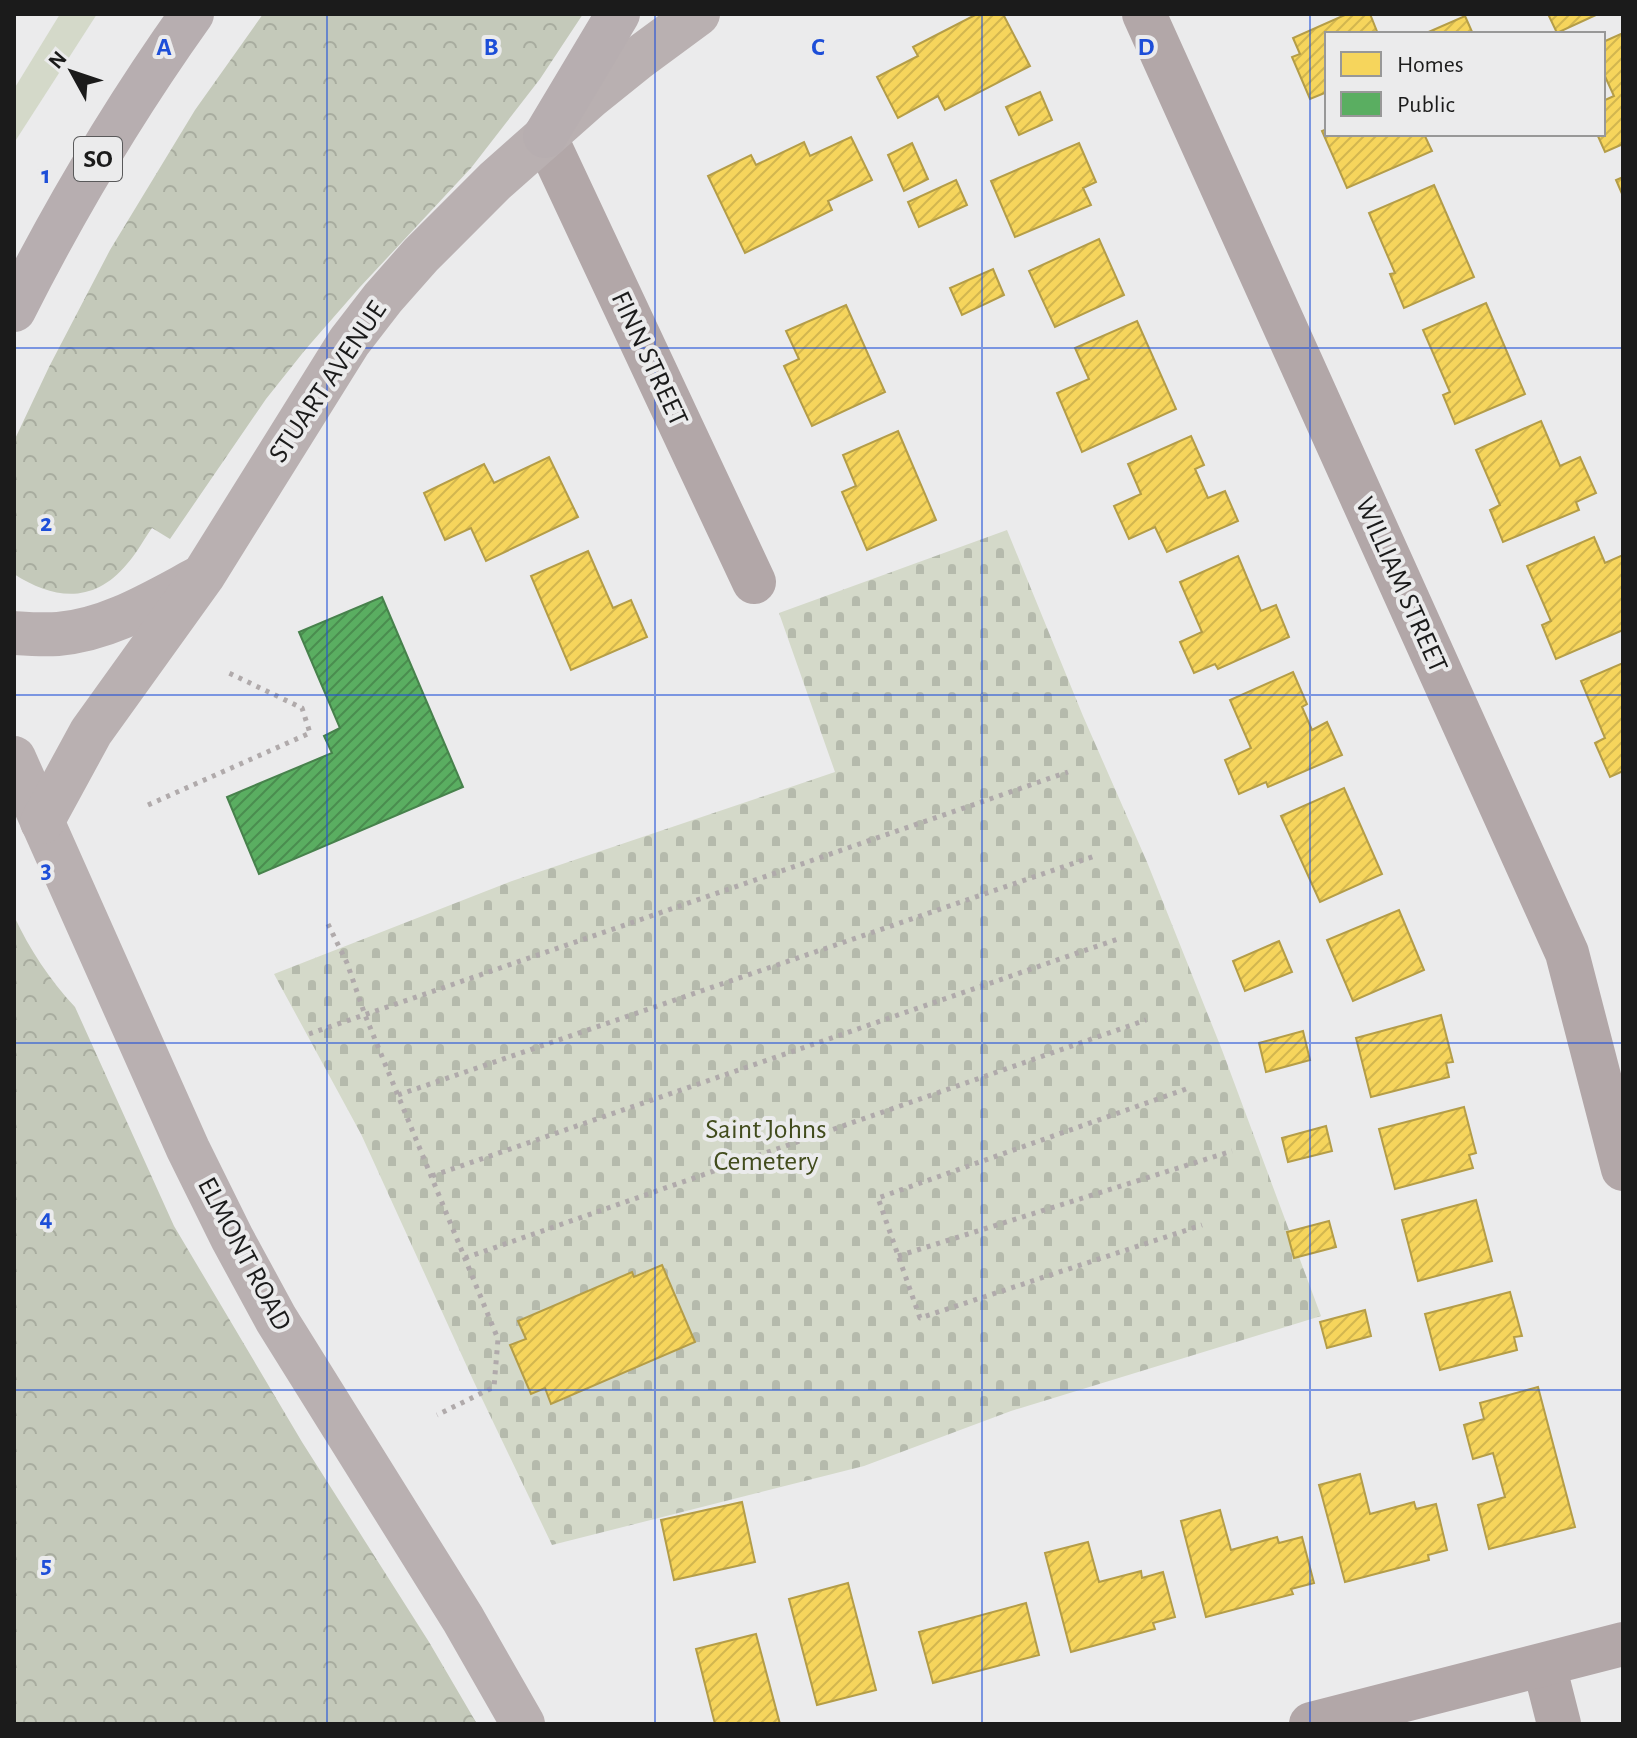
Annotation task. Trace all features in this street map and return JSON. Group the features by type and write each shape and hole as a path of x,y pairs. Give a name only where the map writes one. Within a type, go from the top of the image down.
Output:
{"highway":[{"name":"SO","path":"14,310 113,133 192,14"},
{"path":"545,136 618,14"}],"main road":[{"name":"STUART AVENUE","path":"42,822 91,732 203,576 349,342 402,276 448,226 545,136 637,59 698,14"},
{"path":"14,633 59,634 109,622 203,576"},
{"name":"ELMONT ROAD","path":"14,758 182,1135 232,1238 276,1319 463,1619 523,1724"}],"street":[{"name":"WILLIAM STREET","path":"1144,14 1567,953 1623,1169"},
{"name":"FINN STREET","path":"545,136 754,582"},
{"path":"1311,1724 1623,1644"},
{"path":"1544,1665 1559,1724"}],"path":[{"path":"148,805 310,733 302,708 227,672"},
{"path":"309,1034 1068,772"},
{"path":"398,1095 1095,856"},
{"path":"328,924 347,963 365,1015 498,1339 494,1387 437,1415"},
{"path":"432,1176 1118,939"},
{"path":"465,1258 1146,1020"},
{"path":"1186,1089 878,1198 920,1318 1202,1225"},
{"path":"898,1256 1232,1151"}],"green space":[{"path":"60,14 97,14 14,143 14,89"},
{"path":"263,14 583,14 540,79 471,168 360,287 266,399 170,539 152,528 131,560 114,577 87,592 73,594 44,589 14,574 14,441 110,250 195,110"},
{"name":"Saint Johns Cemetery","path":"1007,530 1147,862 1222,1050 1321,1316 1011,1411 864,1466 552,1545 361,1134 274,974 512,881 835,772 779,613"},
{"path":"14,916 41,964 75,1007 174,1226 302,1442 429,1642 477,1724 14,1724"}],"building: Homes":[{"path":"977,14 1003,14 1030,66 945,110 938,96 898,118 877,77 918,56 913,47"},
{"path":"1347,14 1370,14 1377,32 1325,32 1325,93 1310,99 1292,57 1300,54 1293,38"},
{"path":"1548,14 1598,14 1559,32"},
{"path":"1465,16 1472,32 1429,32"},
{"path":"1623,33 1623,144 1605,152 1598,136 1605,136 1605,100 1614,96 1605,76 1605,41"},
{"path":"1040,92 1052,120 1019,135 1006,107"},
{"path":"1325,130 1325,136 1425,136 1432,151 1347,188 1322,131"},
{"path":"851,137 872,180 828,201 832,210 745,253 708,176 751,155 756,165 804,142 810,156"},
{"path":"912,143 928,179 904,191 888,155"},
{"path":"1079,143 1096,182 1083,188 1091,205 1015,237 991,181"},
{"path":"1623,177 1623,196 1616,180"},
{"path":"956,180 967,205 919,227 908,202"},
{"path":"1434,185 1474,277 1404,308 1390,274 1395,273 1369,213"},
{"path":"1099,239 1124,295 1055,327 1029,271"},
{"path":"993,269 1004,295 962,315 950,288"},
{"path":"1486,303 1525,394 1455,424 1443,395 1450,392 1423,330"},
{"path":"846,305 885,392 812,426 784,366 799,359 786,331"},
{"path":"1137,321 1176,409 1082,452 1057,393 1089,379 1075,348"},
{"path":"1541,421 1560,466 1580,457 1596,493 1576,502 1579,510 1503,542 1490,510 1500,505 1476,450"},
{"path":"898,431 936,520 867,550 842,492 856,486 843,455"},
{"path":"1191,436 1204,465 1195,469 1208,498 1225,491 1238,521 1167,552 1155,527 1129,539 1114,506 1141,494 1128,464"},
{"path":"549,457 578,517 486,561 471,528 445,540 424,493 484,464 494,483"},
{"path":"1594,537 1605,563 1623,555 1623,630 1556,659 1542,625 1551,621 1527,566"},
{"path":"588,551 613,608 631,600 647,637 571,670 531,576"},
{"path":"1238,556 1261,611 1276,605 1289,637 1218,669 1215,664 1194,673 1180,642 1202,632 1180,582"},
{"path":"1623,663 1623,771 1610,777 1595,743 1605,738 1581,681"},
{"path":"1293,672 1307,704 1302,707 1312,730 1327,722 1342,755 1268,787 1266,782 1239,794 1225,760 1251,748 1230,700"},
{"path":"1344,788 1382,874 1320,902 1281,816"},
{"path":"1399,910 1424,970 1353,1001 1327,940"},
{"path":"1279,941 1292,972 1245,991 1233,961"},
{"path":"1441,1015 1453,1062 1446,1063 1449,1077 1371,1097 1356,1038"},
{"path":"1303,1031 1310,1060 1266,1072 1259,1043"},
{"path":"1464,1107 1476,1153 1469,1155 1473,1168 1395,1189 1379,1129"},
{"path":"1326,1126 1332,1151 1288,1162 1282,1138"},
{"path":"1476,1200 1492,1261 1418,1281 1402,1220"},
{"path":"1329,1221 1336,1247 1294,1258 1287,1232"},
{"path":"662,1265 695,1342 551,1404 545,1388 531,1394 510,1345 526,1339 518,1321 632,1272 634,1277"},
{"path":"1510,1292 1522,1336 1514,1337 1517,1350 1440,1370 1425,1314"},
{"path":"1365,1310 1371,1336 1327,1348 1320,1322"},
{"path":"1538,1387 1575,1527 1489,1549 1478,1505 1505,1497 1493,1453 1473,1459 1464,1425 1484,1419 1480,1403"},
{"path":"1360,1474 1370,1514 1414,1502 1416,1509 1436,1504 1447,1550 1428,1555 1429,1560 1345,1582 1319,1485"},
{"path":"742,1502 755,1562 674,1580 661,1520"},
{"path":"1220,1510 1231,1550 1277,1537 1279,1543 1302,1537 1314,1583 1291,1589 1293,1594 1206,1617 1181,1521"},
{"path":"1088,1542 1099,1582 1141,1571 1142,1578 1163,1572 1175,1617 1153,1623 1155,1629 1071,1652 1045,1553"},
{"path":"848,1583 876,1690 817,1705 789,1599"},
{"path":"1026,1603 1039,1655 933,1683 919,1632"},
{"path":"756,1634 780,1724 715,1724 696,1649"}],"building: Public":[{"path":"382,597 463,787 259,874 227,797 332,753 324,736 340,728 299,632"}]}
